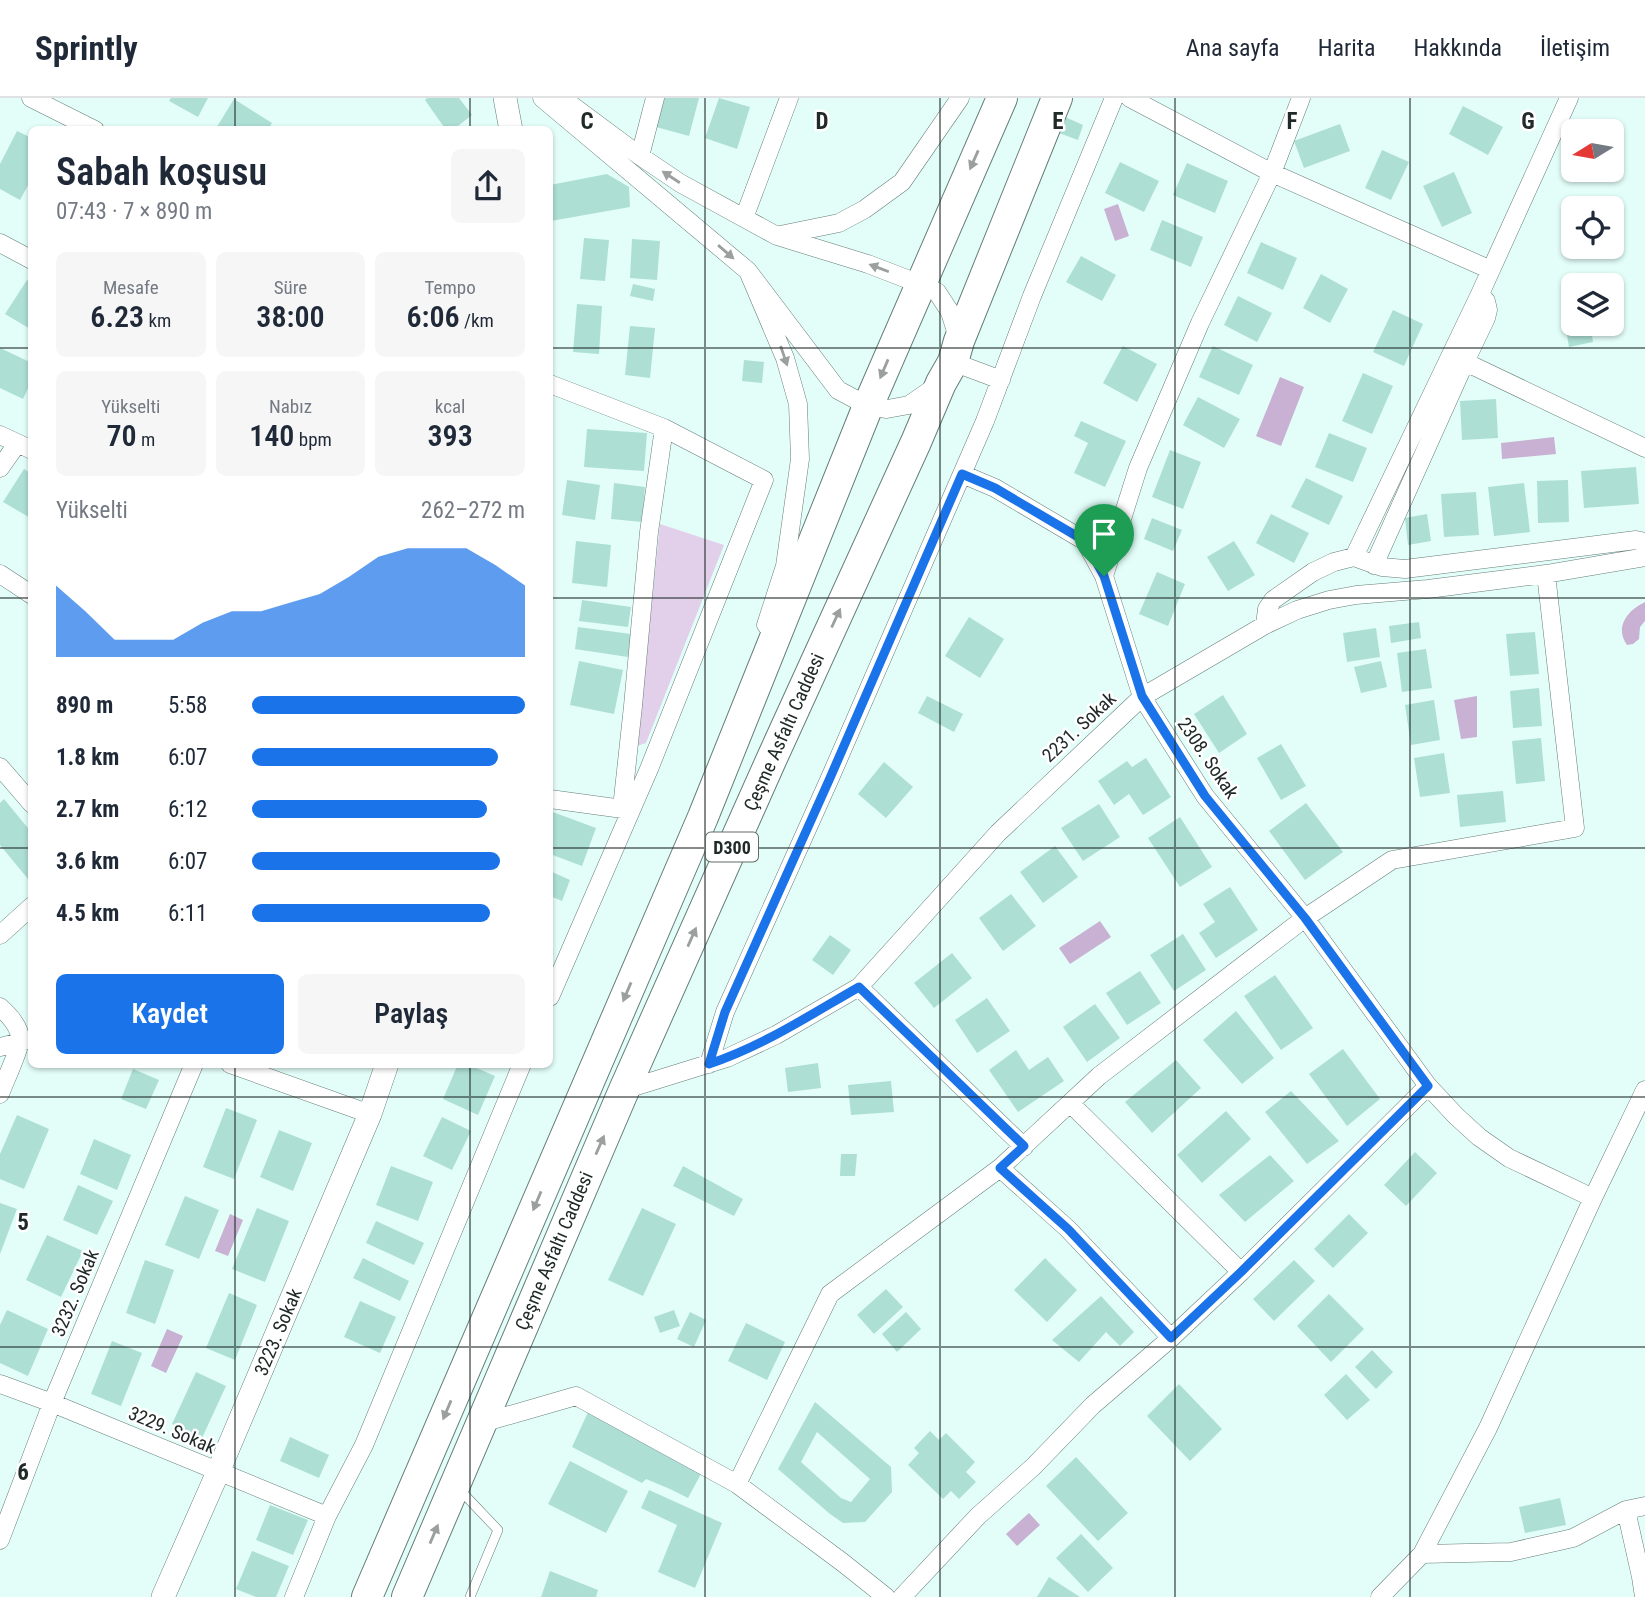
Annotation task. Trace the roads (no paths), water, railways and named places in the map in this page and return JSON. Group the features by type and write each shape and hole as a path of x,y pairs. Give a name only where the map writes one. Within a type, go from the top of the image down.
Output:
{"highway":[{"name":"Çeşme Asfaltı Caddesi","path":"367,1597 703,817 868,406 1002,98"},
{"name":"Çeşme Asfaltı Caddesi","path":"410,1596 573,1204 951,362 1057,98"}],"street":[{"path":"31,98 87,126"},
{"path":"505,98 510,126"},
{"path":"542,98 748,271 838,390 868,406 887,409 909,405 951,362 950,312 937,292 868,264 777,236 680,183 562,98"},
{"path":"640,156 655,98"},
{"path":"744,218 789,98"},
{"path":"777,236 839,223 884,196 902,182 960,98"},
{"path":"709,1064 725,1012 962,474 1114,98"},
{"path":"1130,98 1272,173 1491,270"},
{"path":"1104,576 1138,468 1200,323 1272,173 1301,98"},
{"path":"1354,557 1480,294 1569,98"},
{"path":"0,264 4,245 28,258"},
{"path":"703,817 785,566 800,459 795,392 785,358 748,271"},
{"path":"1374,565 1486,318 1486,301 1480,294"},
{"path":"951,362 1001,380"},
{"path":"1465,362 1645,448"},
{"path":"553,385 664,428 764,480 649,769 626,809 553,990"},
{"path":"626,809 649,532 664,428"},
{"path":"0,435 24,447 0,468"},
{"name":"2308. Sokak","path":"962,474 995,488 1085,541 1104,576 1142,696 1205,796 1305,918 1428,1086 1479,1137 1509,1158 1593,1198"},
{"path":"1265,625 1273,600 1323,566 1344,559 1354,557 1374,565 1405,569 1636,540 1644,542"},
{"name":"2231. Sokak","path":"624,1090 727,1058 776,1035 859,987 998,833 1142,696 1265,625 1297,610 1329,600 1546,574 1644,542"},
{"path":"0,574 28,593"},
{"path":"737,1483 830,1294 1000,1168 1099,1076 1305,918 1392,860 1575,828 1546,574"},
{"path":"0,767 28,799"},
{"path":"553,799 626,809"},
{"path":"0,935 28,910"},
{"path":"859,987 1024,1146"},
{"path":"0,1007 26,1040"},
{"path":"0,1047 26,1040"},
{"path":"0,1094 26,1040"},
{"name":"3232. Sokak","path":"0,1540 52,1403 192,1068"},
{"path":"241,1068 370,1114"},
{"name":"3223. Sokak","path":"163,1597 370,1114 386,1068"},
{"path":"294,1597 327,1517 364,1445 520,1068"},
{"path":"902,1597 978,1516 1033,1468 1093,1405 1171,1338 1241,1272 1428,1086"},
{"path":"1380,1597 1422,1554 1488,1428 1645,1090"},
{"path":"1070,1103 1241,1272"},
{"path":"1000,1168 1068,1229 1171,1338"},
{"name":"3229. Sokak","path":"0,1384 327,1517"},
{"path":"482,1423 576,1396 737,1483 886,1597"},
{"path":"1422,1554 1511,1552 1573,1538 1626,1510 1645,1506"},
{"path":"1626,1510 1644,1597"}],"lane":[{"path":"455,1485 498,1530 470,1597"}]}
